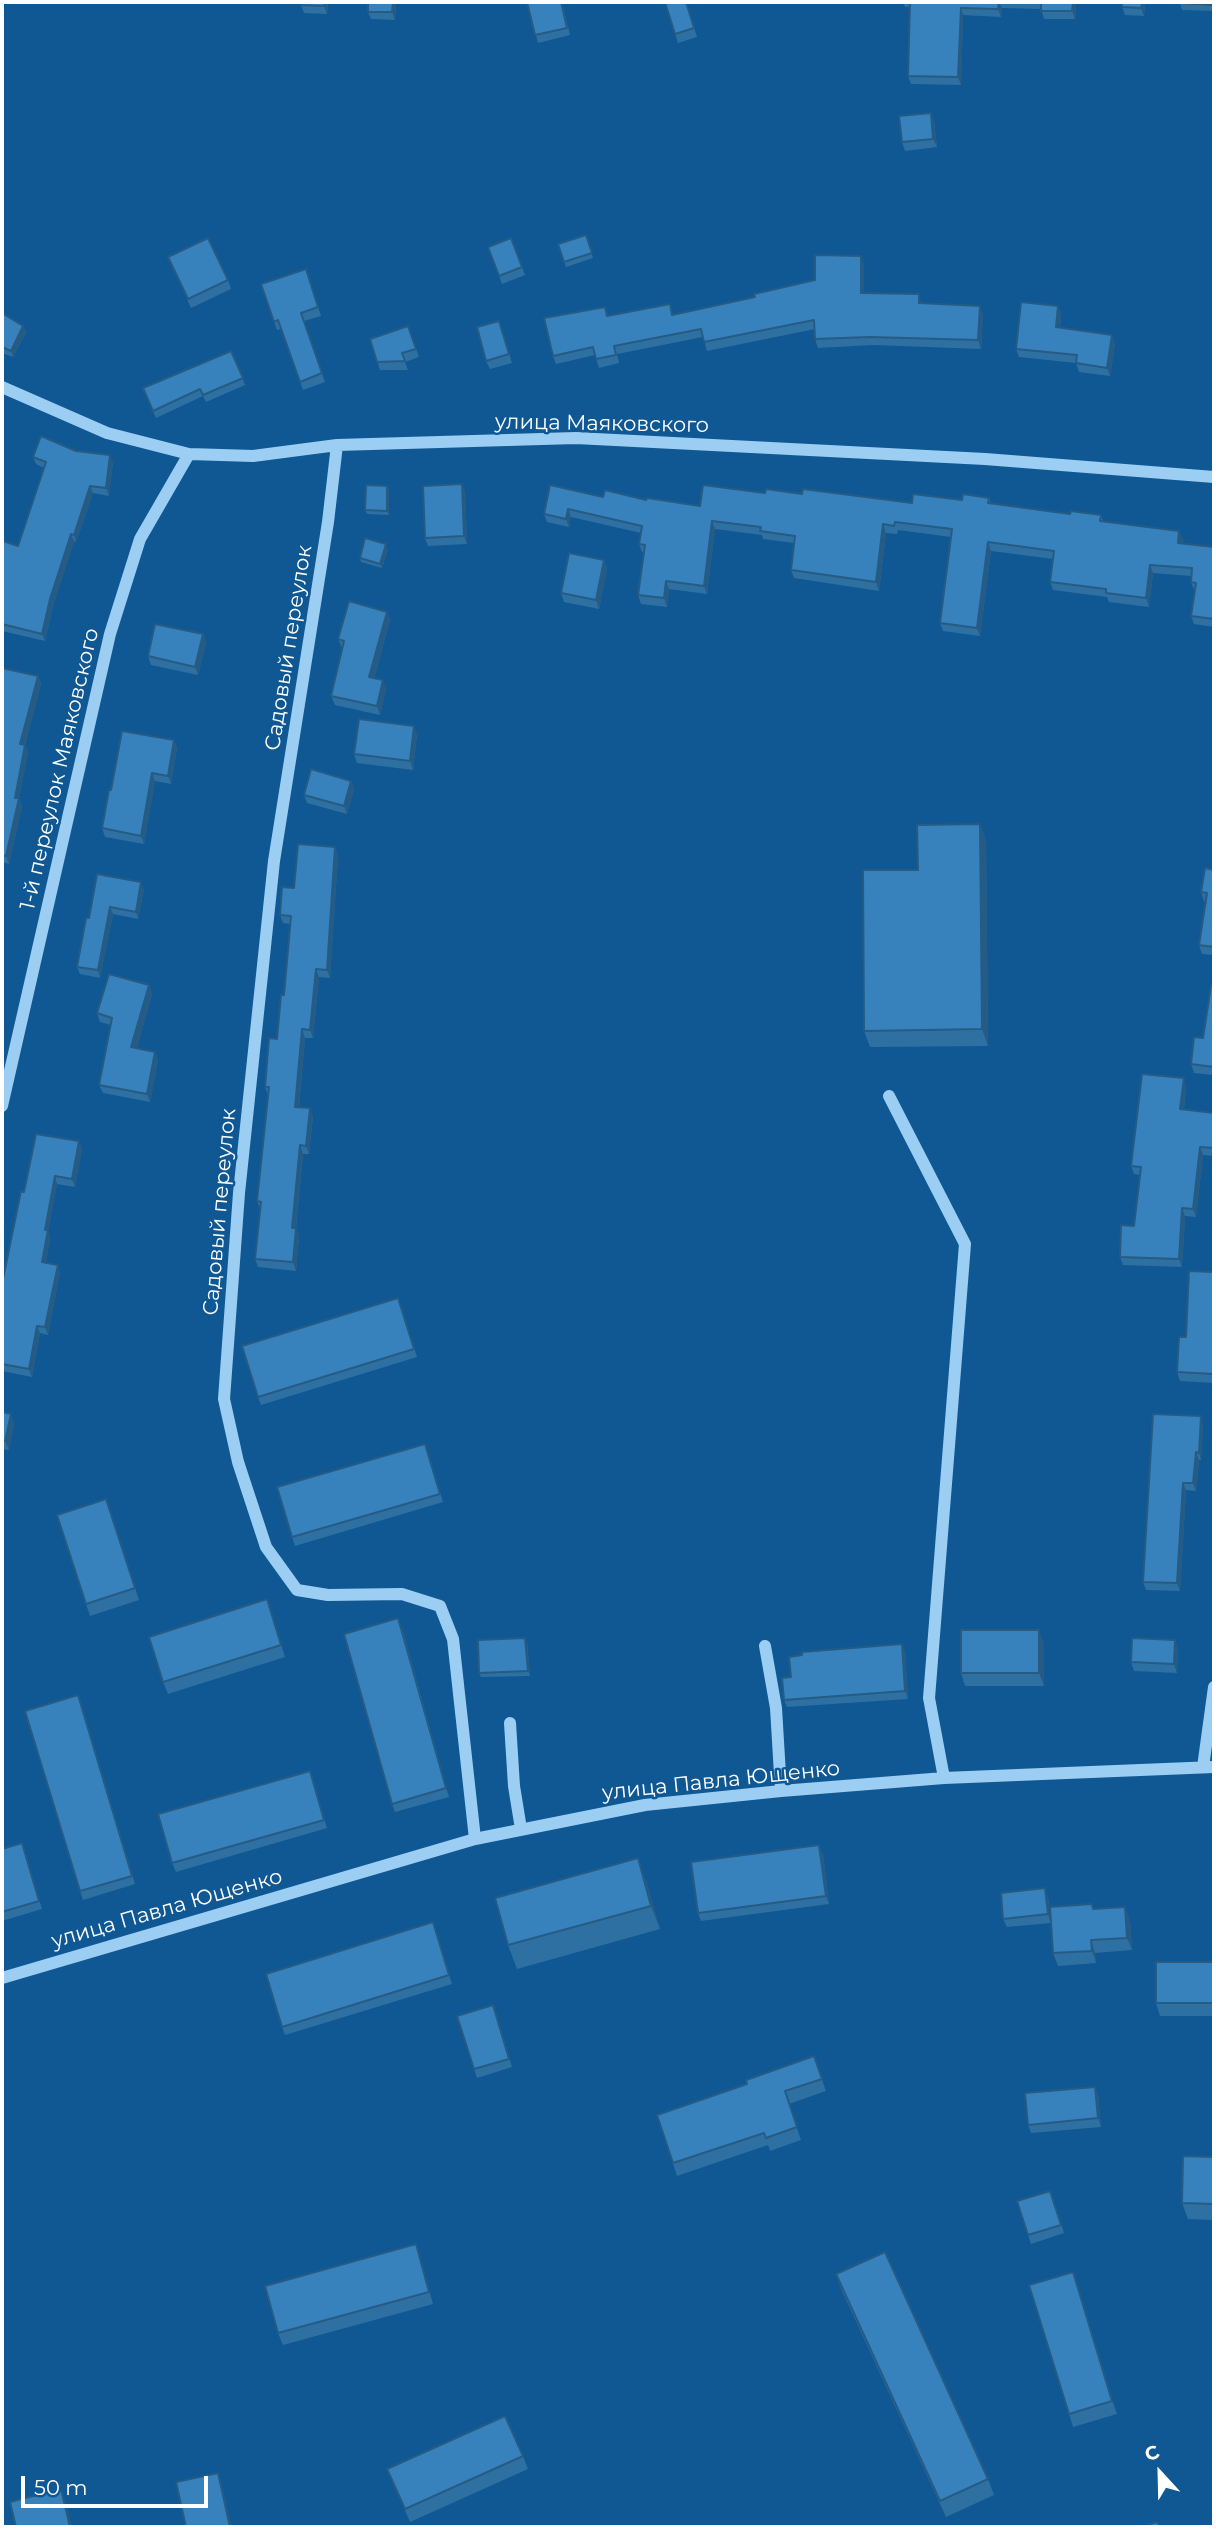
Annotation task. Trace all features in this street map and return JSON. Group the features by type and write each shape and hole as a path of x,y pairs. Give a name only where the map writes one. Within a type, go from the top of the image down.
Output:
{"street":[{"name":"улица Маяковского","path":"2,387 107,433 189,454 253,456 337,445 576,438 985,459 1214,477"},
{"name":"Садовый переулок","path":"337,445 328,523 274,861 239,1193 224,1399 238,1462 266,1547 297,1590 328,1595 401,1594 440,1606 453,1639 475,1839"},
{"name":"1-й переулок Маяковского","path":"2,1106 110,634 140,539 189,454"},
{"path":"889,1096 965,1244 929,1698 944,1778"},
{"path":"765,1646 776,1709 781,1791"},
{"path":"1208,1767 1214,1687"},
{"path":"510,1723 514,1786 521,1829"},
{"name":"улица Павла Ющенко","path":"2,1978 475,1839 645,1805 944,1778 1208,1767"}],"building":[{"path":"301,2 325,2 324,6 301,5"},
{"path":"368,2 393,2 392,12 368,12"},
{"path":"527,2 561,2 567,28 535,35"},
{"path":"665,2 686,2 694,28 675,34"},
{"path":"910,2 999,2 998,9 961,8 958,77 908,76"},
{"path":"1041,2 1073,2 1072,11 1041,11"},
{"path":"1122,2 1142,2 1141,8 1122,7"},
{"path":"1214,2 1214,5 1180,3"},
{"path":"931,113 933,139 902,142 899,116"},
{"path":"586,235 592,253 564,262 558,244"},
{"path":"208,238 228,280 188,299 168,257"},
{"path":"511,238 522,267 499,276 488,247"},
{"path":"815,255 861,256 861,293 919,294 919,303 980,306 978,340 870,337 815,339 814,320 704,342 701,329 614,346 616,355 596,359 593,347 553,356 544,318 605,307 607,316 670,304 672,315 755,297 754,294 815,280"},
{"path":"306,269 318,307 301,313 322,373 300,382 278,320 274,322 261,284"},
{"path":"1021,302 1058,306 1056,327 1112,335 1107,368 1076,363 1077,355 1016,349"},
{"path":"2,313 23,326 11,351 2,347"},
{"path":"499,321 509,354 486,361 477,327"},
{"path":"408,326 416,349 402,353 405,361 377,362 370,339"},
{"path":"231,351 243,378 203,395 200,389 153,411 143,388"},
{"path":"41,436 76,451 110,455 106,488 90,486 74,535 71,534 42,634 2,624 2,544 3,541 18,546 46,462 33,457"},
{"path":"462,484 464,536 425,538 423,486"},
{"path":"366,485 387,486 387,511 365,510"},
{"path":"550,485 603,497 605,490 646,500 700,506 703,485 765,493 766,489 802,494 803,489 912,503 913,494 962,500 963,494 989,498 988,503 1070,514 1071,511 1101,515 1100,521 1179,531 1178,543 1214,547 1214,619 1191,616 1196,583 1191,582 1192,568 1150,565 1146,598 1106,593 1106,589 1050,582 1054,551 988,542 977,628 940,623 952,529 895,522 894,526 883,524 876,582 791,570 795,536 760,531 761,527 712,521 704,586 666,581 664,598 638,595 645,545 639,544 642,526 568,509 566,519 544,514"},
{"path":"365,538 386,544 380,564 360,558"},
{"path":"569,553 604,560 596,600 561,593"},
{"path":"349,601 387,612 369,677 383,680 377,706 331,696 344,641 338,639"},
{"path":"155,624 203,634 195,667 148,656"},
{"path":"2,668 38,676 20,744 25,745 15,798 19,798 6,856 2,855"},
{"path":"359,719 414,726 410,761 354,754"},
{"path":"122,731 174,740 168,776 152,773 141,836 102,828"},
{"path":"311,769 351,781 344,806 304,795"},
{"path":"980,824 982,1029 864,1031 863,870 918,870 917,825"},
{"path":"298,844 335,847 327,970 316,969 310,1030 302,1029 295,1107 310,1108 306,1146 300,1145 292,1228 296,1228 293,1262 255,1259 261,1202 257,1201 269,1087 265,1087 269,1038 277,1039 291,916 280,915 282,887 294,888"},
{"path":"1205,868 1214,870 1214,947 1199,945 1207,893 1201,892"},
{"path":"97,874 141,882 136,912 110,907 98,970 77,967"},
{"path":"109,974 149,985 131,1047 155,1052 147,1094 99,1085 112,1018 97,1013"},
{"path":"1211,986 1214,986 1214,1067 1191,1064 1194,1037 1203,1038"},
{"path":"1142,1074 1184,1078 1180,1109 1214,1113 1214,1148 1200,1147 1193,1209 1182,1208 1179,1259 1120,1257 1121,1225 1134,1226 1141,1167 1131,1166"},
{"path":"36,1134 79,1141 72,1179 55,1176 42,1262 58,1265 45,1327 37,1326 29,1369 2,1364 2,1284"},
{"path":"1189,1271 1214,1272 1214,1374 1177,1372 1179,1337 1186,1337"},
{"path":"398,1298 414,1349 258,1397 242,1346"},
{"path":"2,1412 11,1414 5,1441 2,1441"},
{"path":"1153,1414 1201,1416 1199,1453 1196,1452 1193,1483 1183,1483 1177,1583 1143,1582"},
{"path":"425,1444 440,1494 292,1537 277,1487"},
{"path":"106,1499 135,1588 86,1604 57,1515"},
{"path":"267,1599 281,1645 163,1682 149,1637"},
{"path":"398,1618 446,1788 392,1804 344,1634"},
{"path":"961,1630 1039,1630 1039,1673 961,1673"},
{"path":"525,1638 528,1671 479,1673 478,1640"},
{"path":"1132,1638 1175,1640 1174,1664 1131,1662"},
{"path":"902,1644 905,1691 784,1700 782,1678 791,1677 789,1657 802,1655 802,1652"},
{"path":"78,1695 132,1876 80,1891 25,1711"},
{"path":"310,1771 324,1820 172,1863 158,1814"},
{"path":"22,1843 39,1901 2,1912 2,1849"},
{"path":"819,1845 826,1896 698,1913 691,1862"},
{"path":"638,1858 651,1906 508,1945 495,1898"},
{"path":"1045,1888 1048,1914 1003,1919 1001,1893"},
{"path":"1092,1904 1093,1909 1125,1907 1127,1938 1091,1940 1092,1951 1053,1953 1050,1907"},
{"path":"433,1922 449,1975 282,2027 266,1974"},
{"path":"1156,1962 1214,1962 1214,2003 1156,2003"},
{"path":"493,2005 509,2059 474,2069 457,2016"},
{"path":"814,2056 822,2079 785,2091 797,2127 766,2138 764,2133 673,2163 657,2115 747,2084 746,2080"},
{"path":"1095,2087 1098,2118 1028,2125 1025,2093"},
{"path":"1183,2156 1214,2157 1214,2204 1182,2203"},
{"path":"1050,2191 1061,2225 1028,2235 1017,2201"},
{"path":"416,2244 429,2292 278,2333 265,2286"},
{"path":"885,2252 988,2479 940,2501 836,2274"},
{"path":"1073,2272 1112,2401 1069,2414 1029,2285"},
{"path":"505,2416 523,2456 405,2509 387,2469"},
{"path":"218,2473 230,2527 186,2527 176,2482"},
{"path":"61,2489 70,2527 16,2527 10,2502"},
{"path":"1157,2522 1159,2527 1142,2527"}]}
